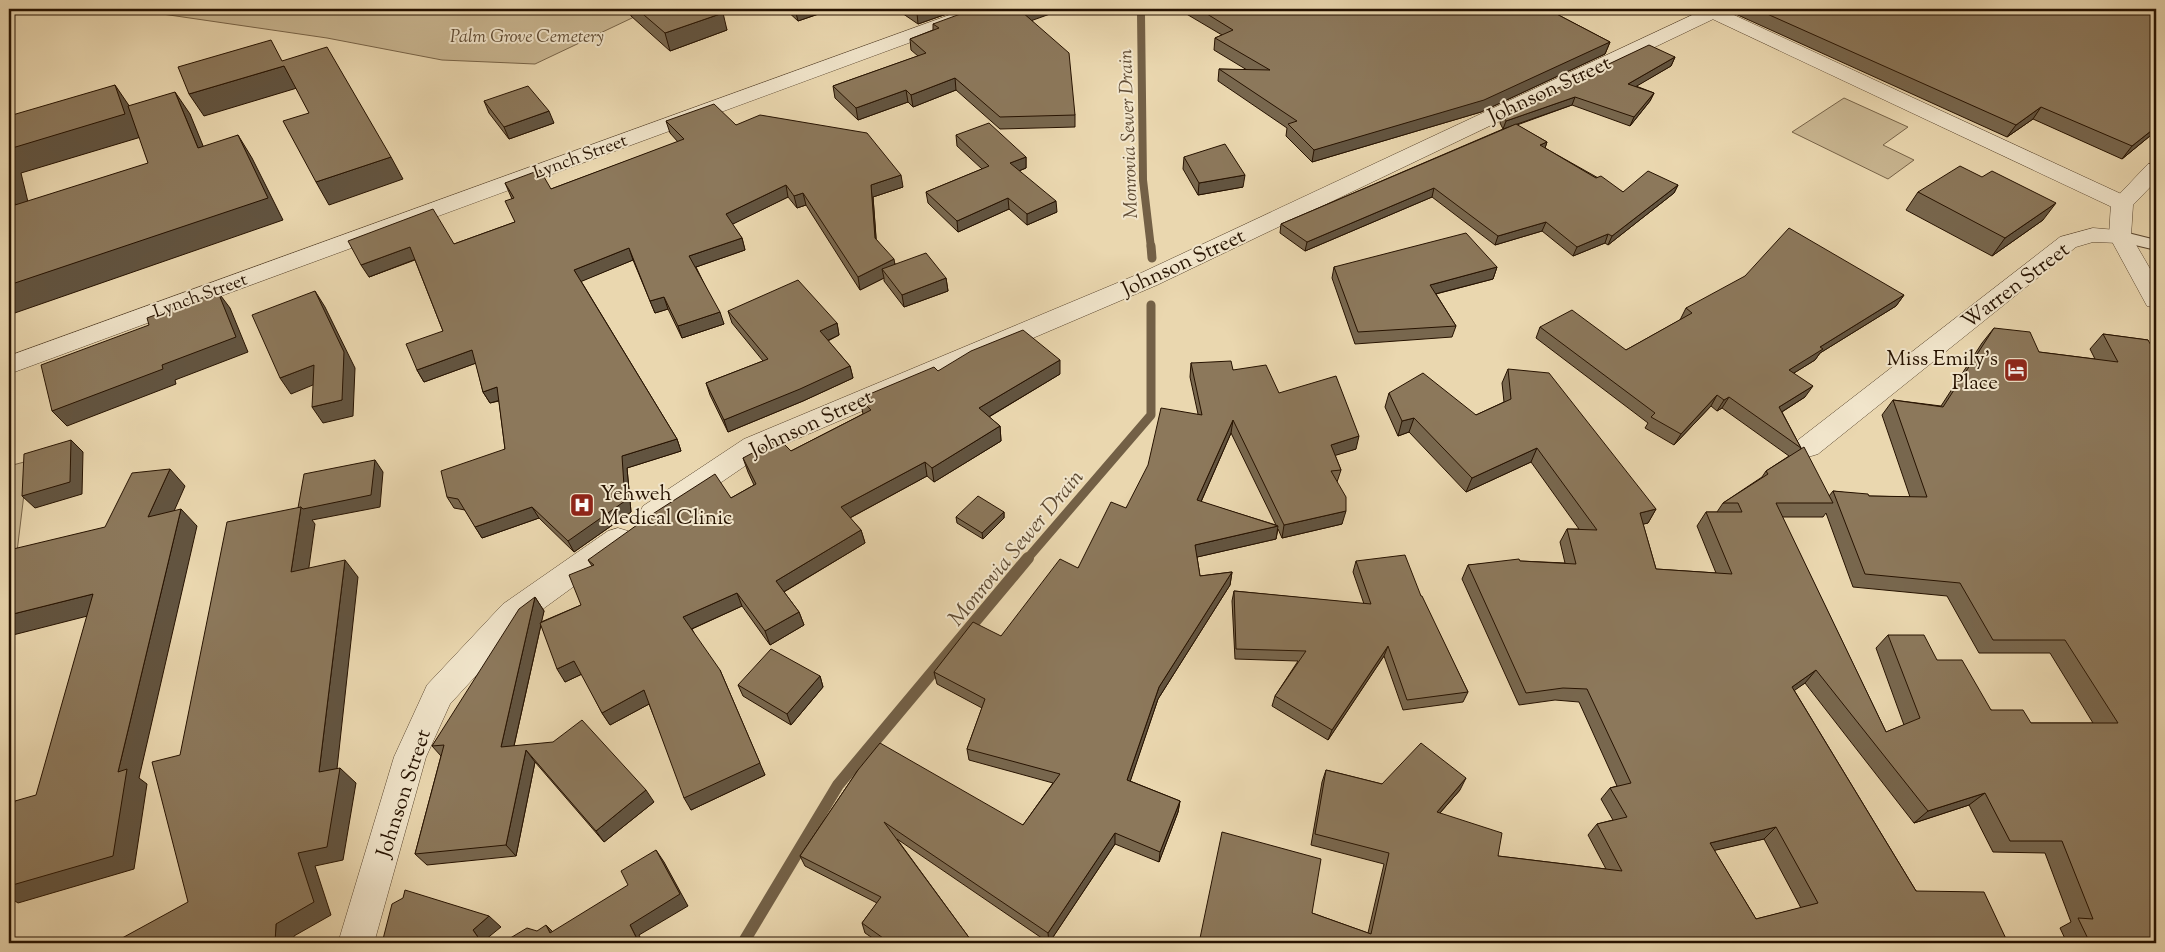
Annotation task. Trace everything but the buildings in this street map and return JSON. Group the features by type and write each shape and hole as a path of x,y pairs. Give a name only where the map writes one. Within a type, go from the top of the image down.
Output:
{"street":[{"name":"Lynch Street","path":"9,365 983,9"},
{"path":"1716,10 2122,203"},
{"name":"Johnson Street","path":"356,943 410,757 438,694 514,614 646,519 762,443 800,425 1149,278 1716,10"},
{"path":"2156,169 2122,203 2120,236 2156,300"},
{"name":"Warren Street","path":"1808,447 2068,242 2093,235 2120,236"}],"lane":[{"path":"2120,236 2156,245"}],"green space":[{"name":"Palm Grove Cemetery","path":"128,9 651,9 535,64 442,60 327,38"},
{"path":"1844,98 1908,127 1883,145 1914,160 1888,179 1792,132"},
{"path":"28,461 9,618 9,466"}],"waterway":[{"name":"Monrovia Sewer Drain","path":"1138,9 1141,14 1143,180 1151,248"},
{"name":"Monrovia Sewer Drain","path":"1151,246 1152,258"},
{"name":"Monrovia Sewer Drain","path":"1027,559 1151,415 1151,305"},
{"name":"Monrovia Sewer Drain","path":"743,943 838,785 1028,558"}],"place":[{"name":"Miss Emily's Place","path":"2016,370"},
{"name":"Yehweh Medical Clinic","path":"582,505"}]}
